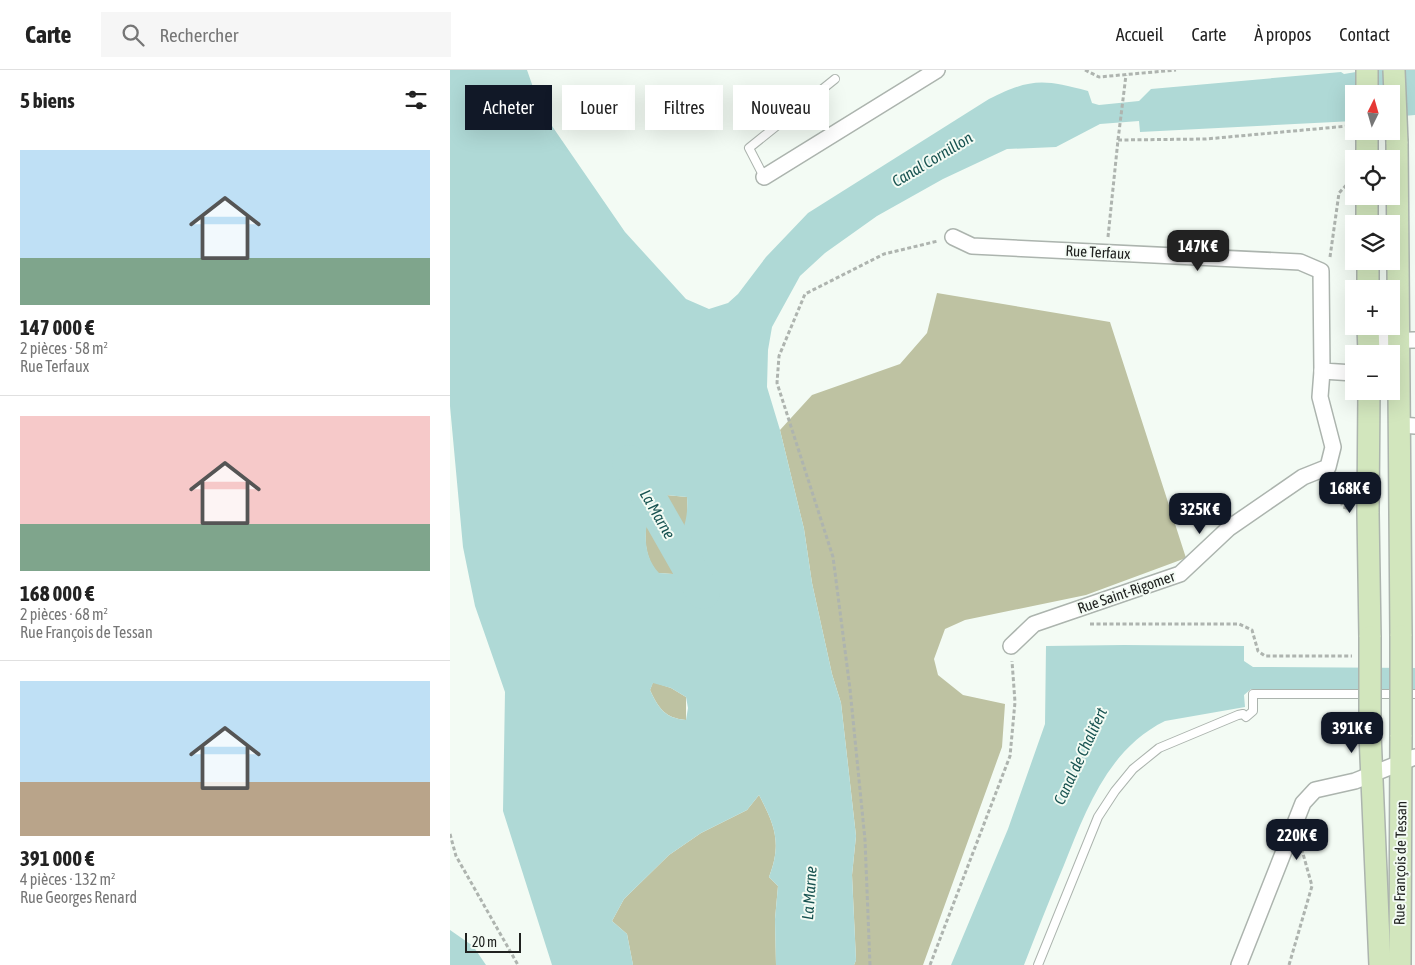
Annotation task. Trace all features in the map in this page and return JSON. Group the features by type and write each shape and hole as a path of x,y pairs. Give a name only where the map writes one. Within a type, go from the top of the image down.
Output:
{"main road":[{"path":"1367,70 1367,85"},
{"path":"1394,70 1407,340 1400,363"},
{"path":"1400,394 1407,426 1408,613"},
{"path":"1368,513 1369,400"},
{"name":"Rue François de Tessan","path":"1368,513 1370,773 1380,965"},
{"name":"Rue François de Tessan","path":"1400,965 1408,759 1401,735 1401,636 1408,613"}],"street":[{"path":"764,177 937,70"},
{"name":"Rue Terfaux","path":"953,237 972,246 1300,262 1322,271"},
{"path":"1322,271 1322,371 1320,397 1332,447 1328,467"},
{"path":"1369,340 1407,340"},
{"path":"1322,371 1345,372"},
{"name":"Rue Saint-Rigomer","path":"1011,646 1034,624 1180,574 1230,528 1303,477 1328,467"},
{"path":"1239,965 1303,803 1315,790 1355,781 1370,773 1408,759"}],"lane":[{"path":"764,177 749,148 835,79"},
{"path":"1038,965 1098,818 1115,791 1133,768 1159,748 1238,715 1241,714 1246,717 1253,711 1253,694 1415,694"}],"path":[{"path":"1085,70 1099,77 1176,70"},
{"path":"1107,253 1126,75"},
{"path":"1118,140 1345,132"},
{"path":"1322,271 1329,267 1338,193 1345,186"},
{"path":"870,965 865,840 850,689 833,557 776,382 779,356 805,294 884,254 953,237"},
{"path":"1328,467 1343,507 1368,513"},
{"path":"1083,624 1239,624 1252,630 1258,651 1265,656 1359,656"},
{"path":"930,965 1010,756 1016,702 1011,646"},
{"path":"1289,965 1312,886 1294,826"},
{"path":"450,834 456,856 518,965"}],"green space":[{"path":"937,293 1110,322 1186,558 1086,595 965,620 945,629 934,659 938,675 963,695 1005,704 1002,747 923,965 854,965 856,960 852,875 856,836 841,703 832,674 812,583 804,529 780,430 812,395 900,364 927,333"},
{"path":"666,495 687,497 688,518 681,537 679,561 673,574 658,573 652,565 646,547 646,527 654,498"},
{"path":"653,682 671,688 686,697 686,720 673,717 663,711 650,690"},
{"path":"759,795 773,826 776,844 769,877 778,886 775,919 776,965 633,965 627,934 612,921 624,899 669,855 701,833 747,810"}],"water":[{"name":"Canal Cornillon","path":"450,70 527,70 532,85 465,85 465,130 552,130 552,126 625,232 686,299 709,309 728,303 738,294 766,257 808,213 989,99 1016,87 1027,84 1048,83 1073,87 1088,91 1092,103 1099,105 1139,101 1151,89 1341,72 1344,74 1368,70 1415,70 1415,115 1400,116 1400,85 1345,85 1345,121 1140,132 1139,121 1100,124 1056,147 1007,149 943,179 877,216 825,253 800,276 772,327 768,350 767,387 780,430 804,529 812,583 832,674 841,703 856,836 852,875 856,960 854,965 776,965 775,919 778,886 769,877 776,844 773,826 759,795 747,810 701,833 669,855 624,899 612,921 627,934 633,965 552,965 503,811 505,692 475,606 463,547 450,406","holes":["666,495 687,497 686,517 673,574 659,573 653,565 646,547 646,527 651,507 655,498","653,683 671,688 686,697 688,708 686,720 673,717 663,711 650,690"]},
{"name":"Canal de Chalifert","path":"1046,646 1244,646 1244,661 1253,667 1415,668 1415,689 1251,689 1244,695 1245,707 1165,721 1145,733 1128,748 1101,783 1081,823 1024,965 951,965 1008,829 1045,724"},
{"path":"450,930 473,946 486,965 450,965"}],"waterway":[{"name":"La Marne","path":"629,462 703,592"}]}
